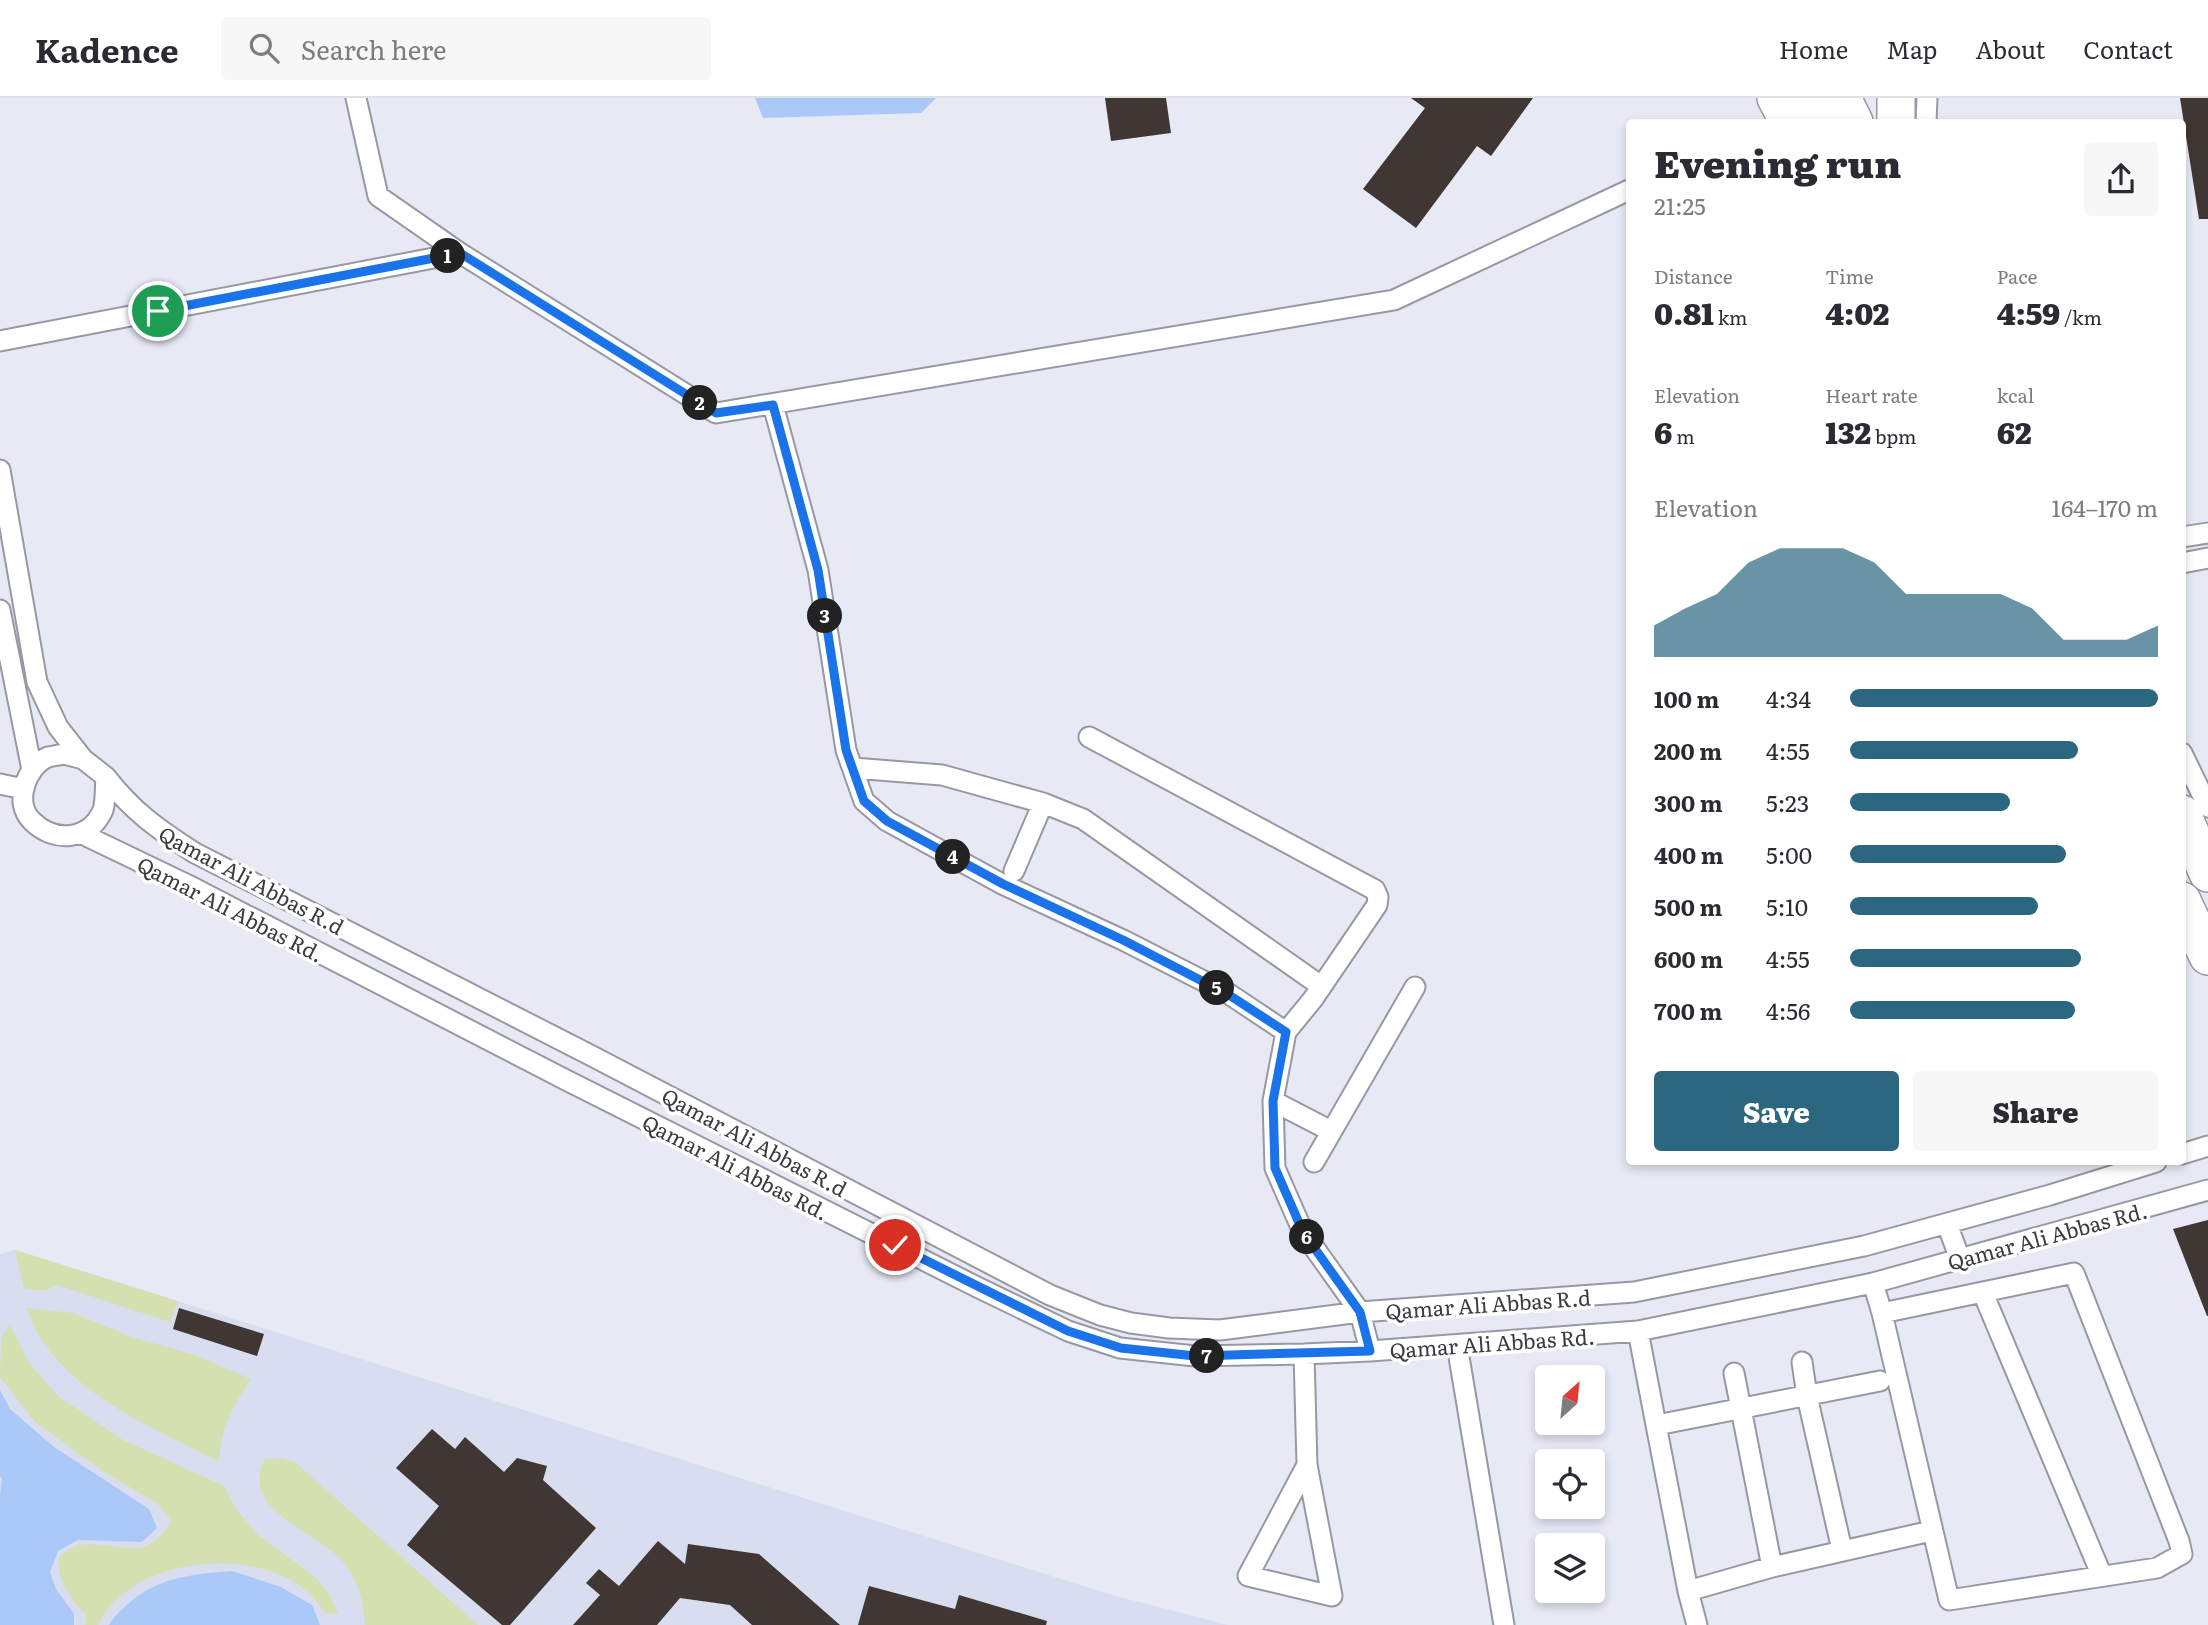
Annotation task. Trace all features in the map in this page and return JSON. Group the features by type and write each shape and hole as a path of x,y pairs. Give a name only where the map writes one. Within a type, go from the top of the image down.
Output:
{"highway":[{"path":"1842,98 1852,119"},
{"path":"1867,98 1878,119"},
{"path":"1896,98 1896,119"},
{"path":"2186,823 2208,873"},
{"path":"2186,909 2208,956"}],"street":[{"path":"356,98 378,196 460,253 716,413 1394,300 1626,191"},
{"path":"1926,119 1927,98"},
{"path":"0,341 460,253"},
{"path":"773,405 818,570 846,750 864,801 887,821 1003,884 1123,940 1229,995 1286,1032"},
{"path":"0,470 37,682 58,727 83,760 106,777 104,807 96,822 82,834 64,837 31,821 23,804 24,789 32,770 47,758 64,754 83,760"},
{"path":"2186,536 2208,533"},
{"path":"2186,563 2208,558"},
{"path":"0,610 32,770"},
{"path":"1088,737 1375,890 1377,905 1286,1032 1273,1101 1275,1168 1303,1232 1360,1312 1370,1351"},
{"path":"2186,761 2208,807"},
{"path":"853,768 942,775 1043,803 1083,819 1321,986"},
{"name":"Qamar Ali Abbas R.d","path":"106,777 124,801 150,824 195,853 580,1049 1050,1295 1100,1315 1131,1323 1220,1330 1360,1312 1634,1292 1864,1246 2146,1165"},
{"path":"0,784 24,789"},
{"path":"1014,871 1043,803"},
{"name":"Qamar Ali Abbas Rd.","path":"82,834 188,885 603,1099 1068,1331 1121,1348 1195,1356 1304,1354 1638,1331 1873,1283 2208,1191"},
{"path":"1314,1162 1415,987"},
{"path":"1273,1101 1331,1131"},
{"path":"2186,1153 2208,1146"},
{"path":"1947,1224 1960,1259"},
{"path":"1873,1283 1948,1600 2157,1568 2182,1554 2074,1273 1882,1313"},
{"path":"1983,1293 2102,1576"},
{"path":"1638,1331 1688,1591 1697,1625"},
{"path":"1457,1345 1504,1625"},
{"path":"1304,1354 1307,1465 1332,1596 1248,1576 1307,1465"},
{"path":"1802,1362 1807,1396 1842,1550"},
{"path":"1734,1373 1772,1567"},
{"path":"1657,1425 1880,1381"},
{"path":"1688,1591 1772,1567 1931,1531"}],"shaded area":[{"path":"15,1250 1112,1595 1228,1625 0,1625 0,1254"}],"green space":[{"path":"15,1250 178,1301 170,1322 57,1285 45,1290 24,1289"},
{"path":"26,1308 73,1313 132,1337 195,1355 251,1379 229,1419 222,1439 219,1462 147,1426 79,1381 43,1342"},
{"path":"10,1325 30,1364 58,1396 123,1440 224,1486 236,1509 258,1535 314,1576 330,1595 338,1614 325,1613 305,1589 277,1574 244,1565 209,1564 174,1569 142,1581 116,1600 98,1625 85,1625 87,1617 62,1581 60,1556 79,1545 142,1547 162,1534 171,1520 158,1504 103,1471 35,1422 0,1377 1,1338"},
{"path":"279,1458 295,1462 478,1625 365,1625 360,1593 345,1564 334,1553 285,1519 262,1493 259,1477 265,1459"}],"water":[{"path":"755,98 936,98 921,113 763,118"},
{"path":"0,1390 10,1409 54,1447 149,1509 157,1528 142,1542 78,1540 58,1551 50,1572 56,1589 74,1614 74,1625 0,1625"},
{"path":"232,1571 281,1587 312,1605 320,1625 109,1625 115,1616 139,1595 164,1582"}],"building":[{"path":"1105,98 1166,98 1171,133 1111,141"},
{"path":"1411,98 1533,98 1491,156 1477,146 1416,228 1363,189 1425,108"},
{"path":"2180,98 2208,98 2208,219 2199,219 2186,136 2186,119 2183,119"},
{"path":"2208,1220 2208,1316 2207,1316 2173,1229"},
{"path":"179,1308 264,1334 257,1356 173,1329"},
{"path":"432,1429 455,1449 465,1437 504,1472 517,1458 547,1466 543,1480 596,1528 510,1625 502,1625 407,1545 439,1506 396,1468"},
{"path":"658,1541 685,1564 688,1544 759,1554 840,1625 752,1625 730,1605 680,1598 657,1625 573,1625 600,1595 586,1583 599,1569 619,1586"},
{"path":"869,1586 955,1609 959,1595 1047,1621 1046,1625 858,1625"}],"route":[{"path":"158,311 460,253 716,413 773,405 818,570 846,750 864,801 887,821 1003,884 1123,940 1229,995 1286,1032 1273,1101 1275,1168 1303,1232 1360,1312 1370,1351 1195,1356 1121,1348 1068,1331 895,1245"}]}
